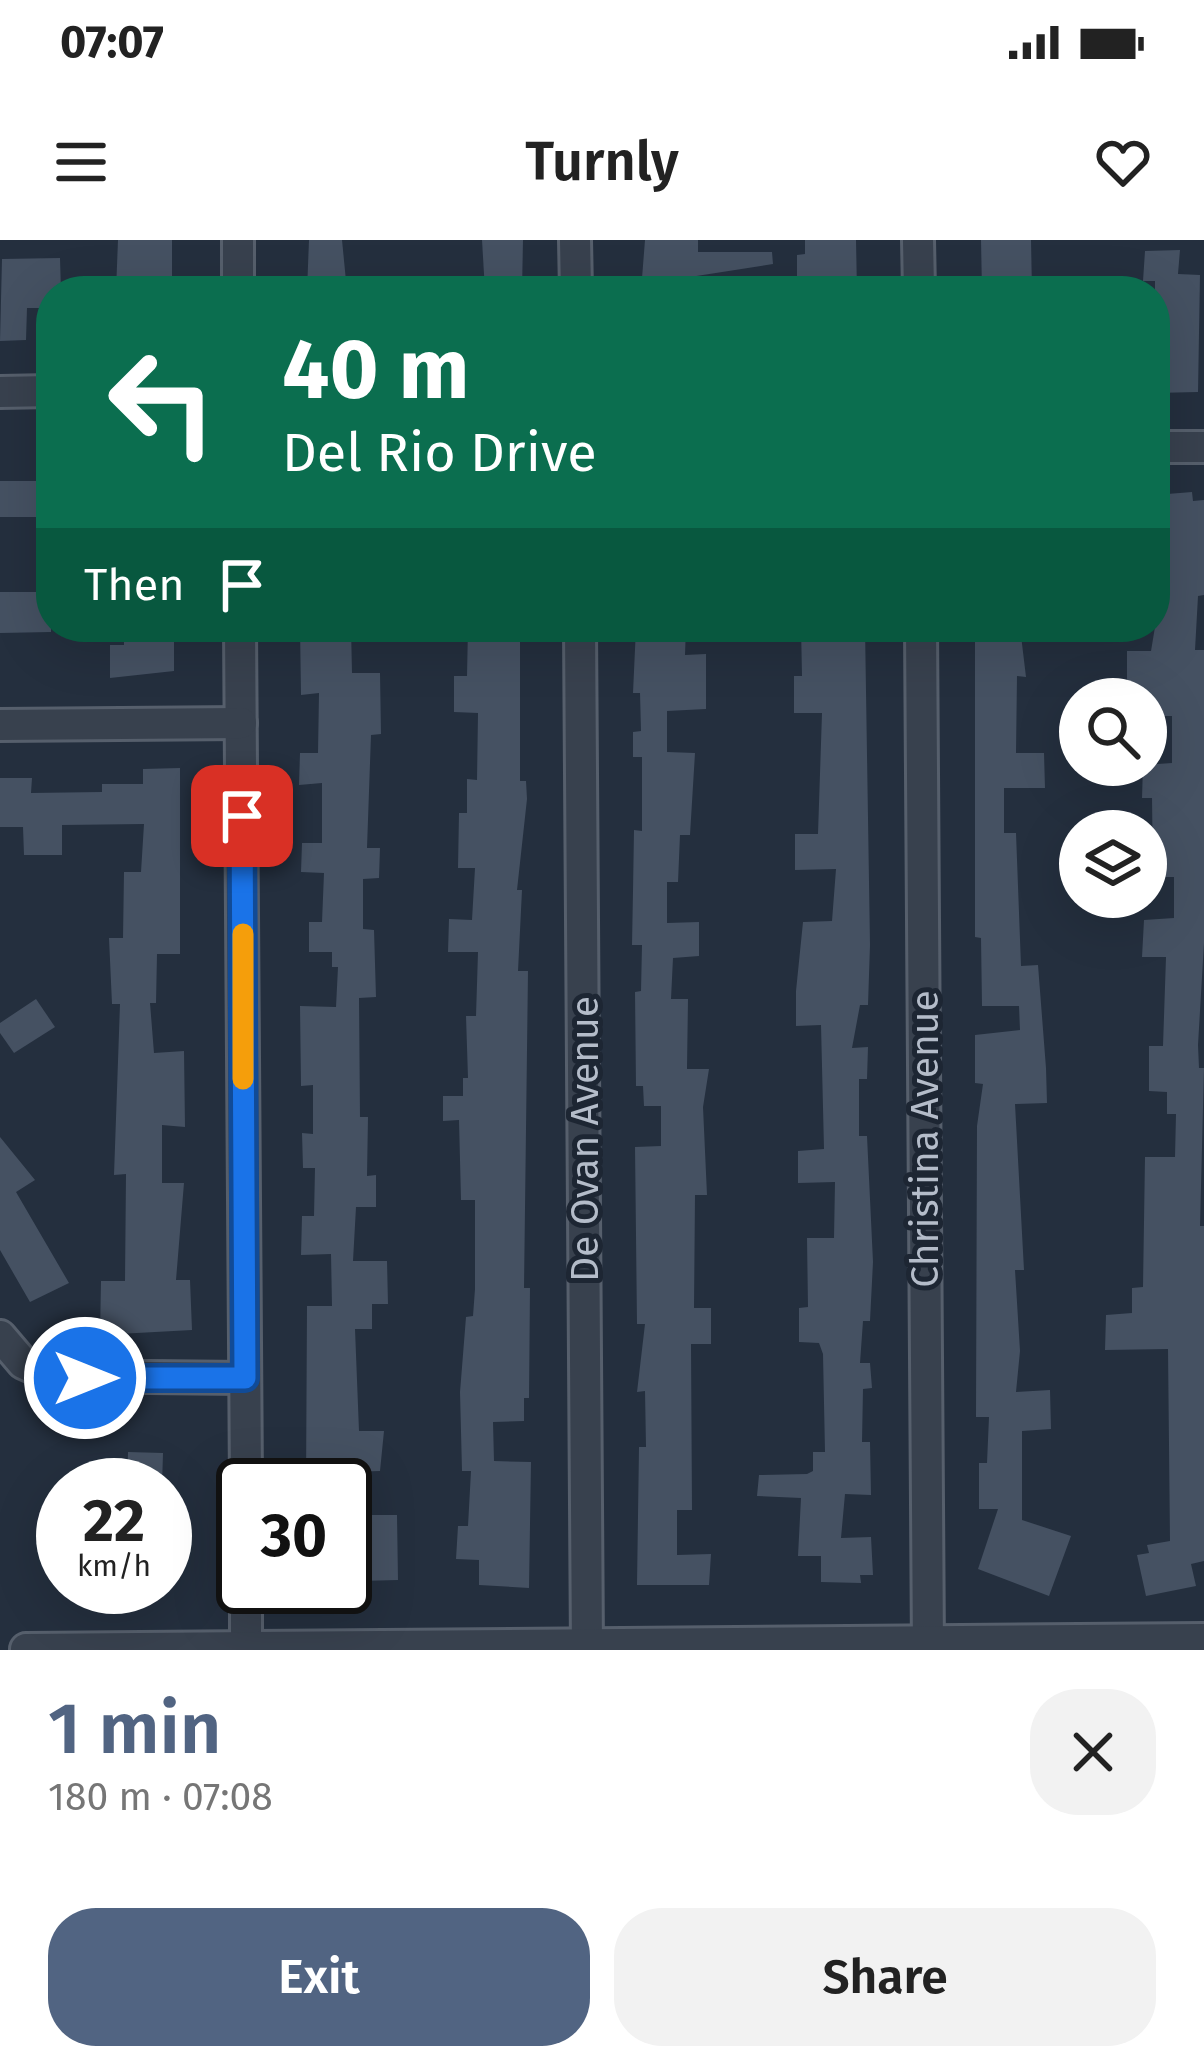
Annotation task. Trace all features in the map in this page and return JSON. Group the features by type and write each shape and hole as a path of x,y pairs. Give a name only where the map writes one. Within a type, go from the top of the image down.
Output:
{"street":[{"path":"238,240 238,276"},
{"path":"575,240 576,276"},
{"path":"918,240 919,276"},
{"path":"0,392 36,391"},
{"path":"1170,447 1204,447"},
{"path":"241,642 246,1458"},
{"name":"De Ovan Avenue","path":"580,642 587,1646"},
{"name":"Christina Avenue","path":"921,642 928,1645"},
{"path":"0,724 241,723"},
{"path":"0,1336 22,1363 52,1376 245,1378"},
{"path":"246,1614 246,1648"},
{"path":"26,1649 928,1645 1204,1639"}],"building":[{"path":"118,240 172,240 172,276 117,276"},
{"path":"309,240 342,240 346,276 308,276"},
{"path":"482,240 523,240 522,276 484,276"},
{"path":"645,240 698,240 698,252 772,252 773,264 696,276 642,276"},
{"path":"805,240 856,240 857,276 797,276 797,255 805,254"},
{"path":"981,240 1031,240 1032,276 982,276"},
{"path":"1180,250 1178,274 1200,275 1198,392 1170,393 1170,276 1143,276 1145,251"},
{"path":"60,258 61,276 36,276 36,308 27,308 26,340 0,341 2,259"},
{"path":"0,481 36,481 36,517 0,517"},
{"path":"1192,492 1193,501 1204,500 1204,595 1198,596 1195,650 1204,650 1204,943 1198,1045 1199,1068 1204,1068 1200,1226 1204,1226 1204,1561 1191,1564 1196,1586 1146,1596 1137,1555 1149,1553 1147,1545 1170,1541 1168,1349 1105,1350 1106,1315 1132,1313 1132,1288 1143,1287 1145,1157 1175,1157 1176,1114 1167,1114 1167,1092 1149,1091 1149,1046 1163,1046 1166,957 1142,957 1144,920 1174,918 1174,877 1167,877 1167,810 1152,810 1152,798 1142,798 1142,786 1167,786 1172,716 1167,716 1167,678 1127,678 1127,651 1151,651 1152,642 1170,642 1170,494"},
{"path":"0,592 36,592 36,632 0,633"},
{"path":"174,642 174,671 110,678 110,645"},
{"path":"300,642 351,642 352,673 380,673 381,734 371,735 367,848 380,848 379,878 363,879 363,929 374,930 376,997 359,998 360,1117 368,1117 367,1176 376,1175 376,1207 356,1207 353,1261 387,1261 388,1304 372,1304 372,1329 355,1329 359,1431 384,1431 380,1471 372,1471 372,1458 306,1458 307,1306 332,1306 331,1254 301,1255 302,1216 314,1216 315,1168 303,1168 302,1133 313,1134 313,1085 301,1086 300,1006 336,1007 338,967 332,967 332,952 309,952 309,922 322,922 324,873 301,872 302,843 322,843 322,783 299,785 300,753 318,753 319,693 301,695"},
{"path":"468,642 520,642 520,781 526,781 527,799 517,890 522,890 518,971 528,971 524,1288 530,1288 529,1398 524,1398 524,1421 493,1422 494,1461 531,1462 529,1588 479,1585 479,1560 456,1559 458,1526 468,1526 471,1471 462,1471 460,1392 466,1317 473,1316 475,1200 461,1200 459,1120 443,1121 443,1096 463,1096 463,1078 468,1078 466,1016 476,1016 478,952 448,952 449,919 472,920 475,868 458,868 459,813 467,813 467,779 477,780 478,713 454,712 454,676 467,676"},
{"path":"635,642 685,642 685,655 706,654 706,709 667,711 667,752 695,753 690,835 680,835 678,882 667,882 667,923 699,922 699,956 673,958 671,999 688,999 687,1069 709,1069 703,1107 707,1195 695,1195 694,1308 711,1308 711,1344 691,1344 692,1510 677,1510 677,1555 711,1554 709,1585 637,1585 639,1447 646,1447 645,1391 637,1392 645,1324 637,1324 635,1147 661,1146 661,1106 644,1106 643,1086 636,1086 635,992 641,991 642,945 632,945 634,830 642,831 642,757 633,757 633,732 641,731 640,693 633,693"},
{"path":"801,642 865,642 870,945 868,1005 860,1005 852,1048 868,1047 867,1079 859,1079 859,1136 867,1136 873,1262 870,1321 863,1321 860,1363 870,1363 872,1388 863,1389 862,1442 870,1442 871,1495 845,1494 841,1538 871,1537 873,1575 860,1575 861,1583 821,1582 821,1556 798,1556 801,1498 757,1496 759,1475 807,1474 813,1471 813,1452 825,1452 823,1354 819,1343 799,1342 799,1308 808,1307 807,1238 834,1238 835,1182 798,1183 798,1151 824,1149 821,1025 796,1026 796,991 803,922 832,921 836,869 795,870 795,834 818,834 822,713 794,713 794,676 802,676"},
{"path":"975,642 1022,642 1026,677 1017,676 1016,753 1044,753 1045,788 1004,788 1004,833 1016,833 1021,966 1038,965 1047,1103 1015,1104 1024,1270 1015,1270 1020,1351 1016,1392 1050,1390 1051,1429 1022,1431 1022,1520 1071,1536 1049,1596 978,1569 998,1509 979,1509 979,1463 987,1463 989,1417 976,1417 977,1126 983,1084 975,1083 975,1035 1020,1030 1019,1006 982,1006 981,938 975,937"},
{"path":"180,768 180,954 157,954 156,1003 150,1003 154,1053 184,1051 185,1127 162,1125 162,1183 184,1183 176,1280 190,1280 192,1330 100,1335 101,1281 125,1281 126,1174 114,1175 120,1004 112,1004 109,938 123,938 124,872 141,872 144,824 62,825 62,855 24,855 23,827 0,827 0,778 32,778 31,793 102,792 102,784 143,784 143,769"},
{"path":"36,999 55,1027 14,1053 0,1033 0,1023"},
{"path":"0,1137 35,1180 16,1192 69,1283 30,1302 0,1250"},
{"path":"128,1452 163,1453 163,1458 128,1458"},
{"path":"372,1515 397,1515 398,1580 372,1581"}],"slow traffic":[{"path":"243,934 243,1079"}],"route":[{"path":"85,1378 245,1378 242,816"}]}
